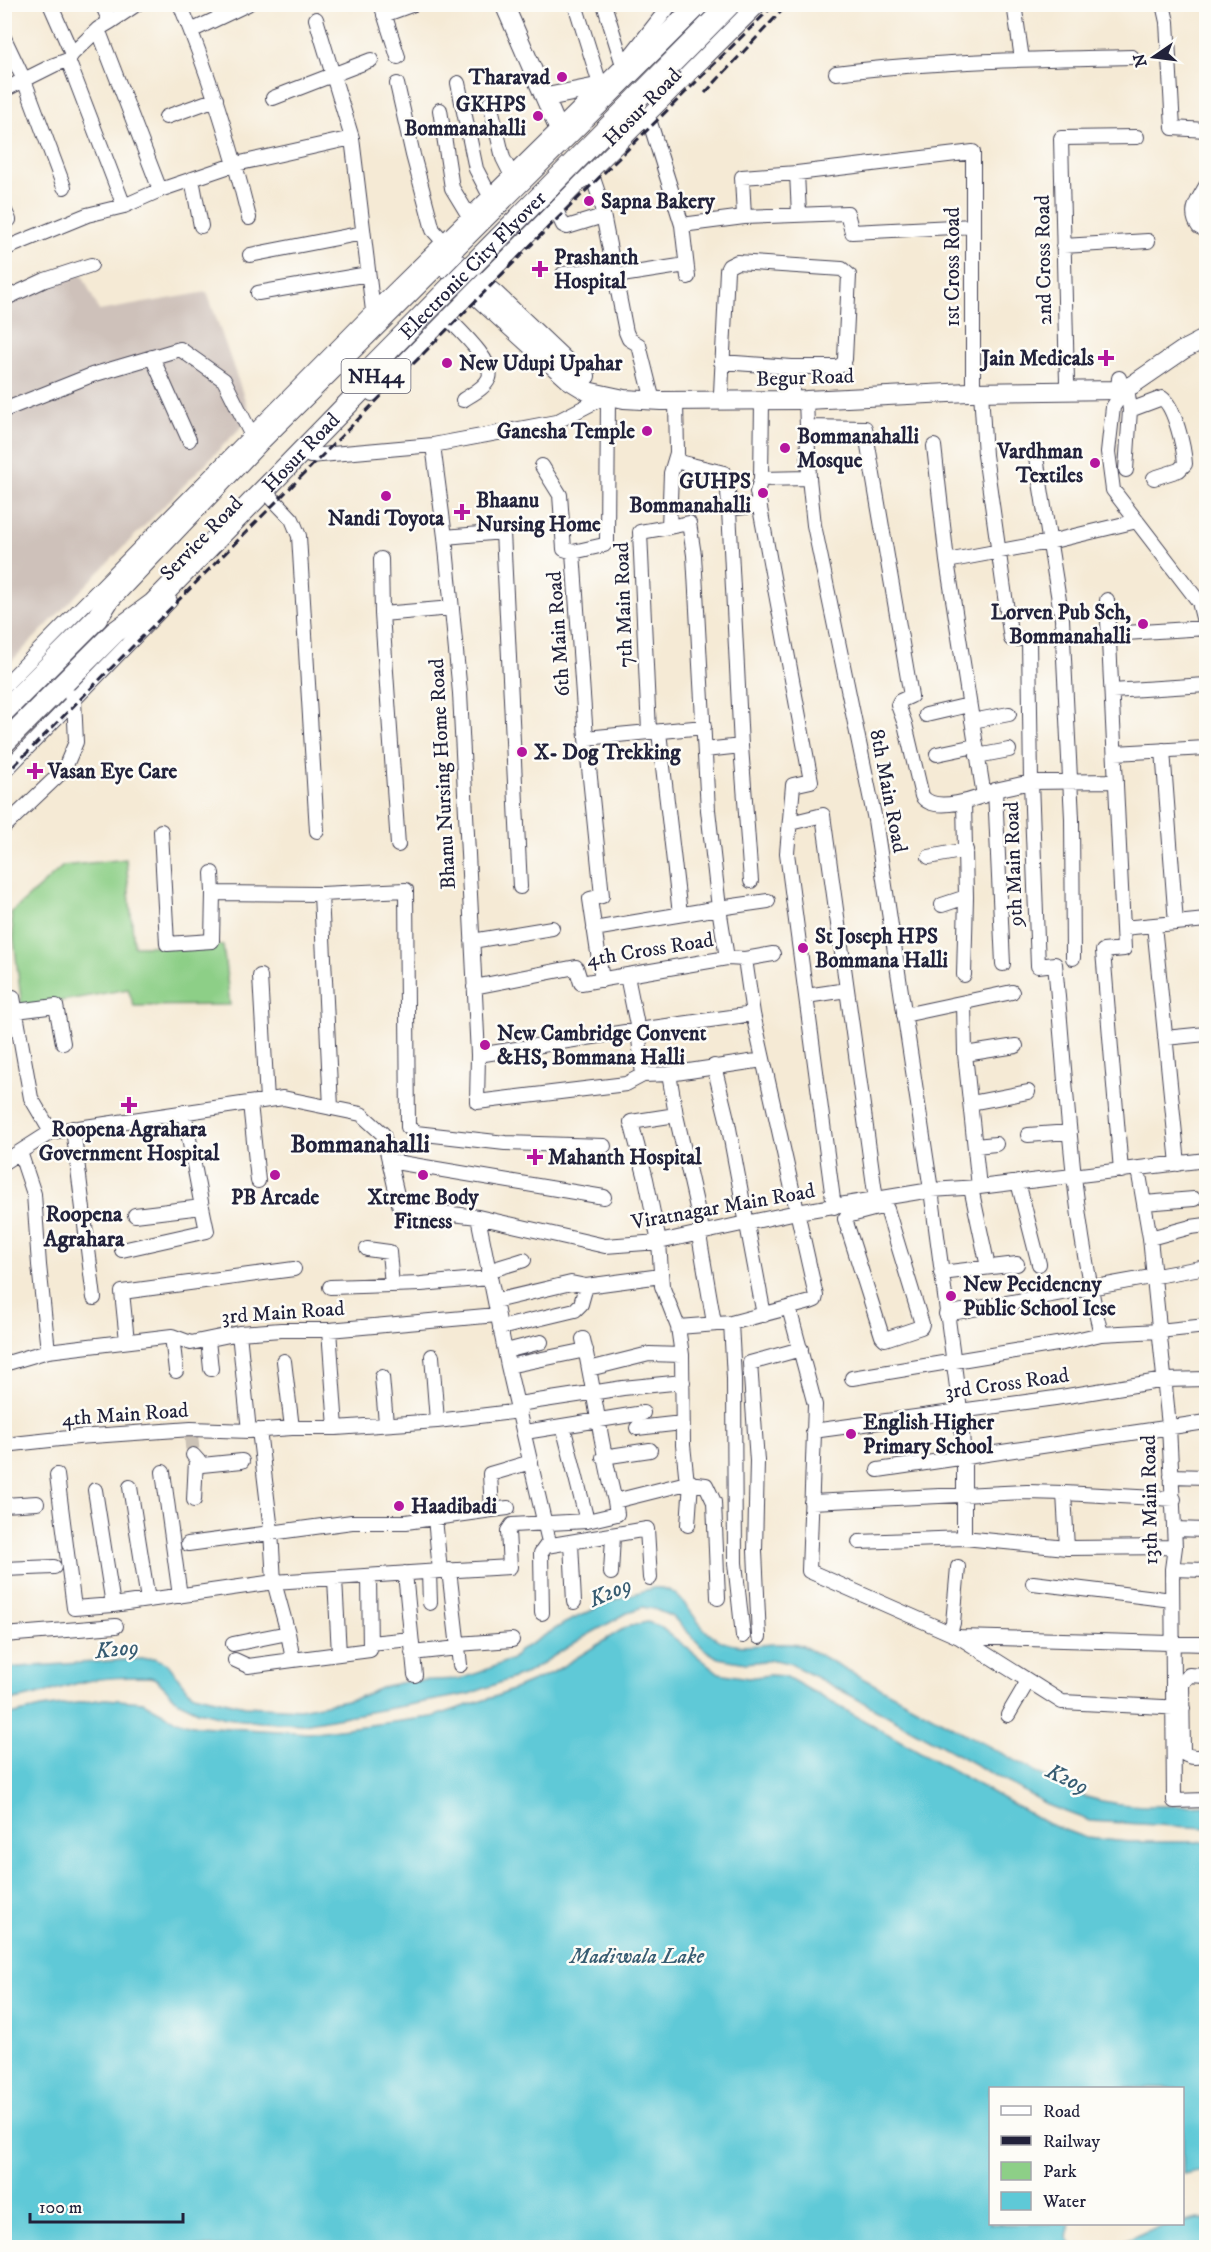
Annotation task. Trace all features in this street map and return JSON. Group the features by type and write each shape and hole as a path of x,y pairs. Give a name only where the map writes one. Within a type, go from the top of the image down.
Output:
{"highway":[{"name":"Hosur Road","path":"4,711 97,618 109,599 443,253 699,4"},
{"name":"Electronic City Flyover","path":"115,632 157,580 714,4"},
{"name":"Electronic City Flyover","path":"97,618 349,381 730,4"},
{"name":"Hosur Road","path":"4,742 68,693 115,632 153,604 473,284 745,4"}],"main road":[{"path":"504,4 561,125"},
{"path":"514,4 552,96 561,125"},
{"path":"552,96 602,85"},
{"path":"443,253 473,284"},
{"name":"Begur Road","path":"473,284 496,295 576,371 602,384 633,392 799,396"},
{"name":"Begur Road","path":"473,284 568,380 586,391 640,401 762,401 799,396 1067,382 1120,389"},
{"name":"Begur Road","path":"1120,389 1173,342 1206,326"},
{"name":"Begur Road","path":"977,387 1120,389 1146,376 1183,350 1206,338"}],"street":[{"path":"50,4 124,206"},
{"path":"102,4 104,26 160,190"},
{"path":"4,90 70,57 104,26 137,4"},
{"path":"180,4 216,99 236,164 249,218"},
{"path":"191,31 248,4"},
{"path":"398,57 382,10 414,4"},
{"path":"574,4 602,85"},
{"path":"604,4 623,65"},
{"path":"4,686 373,311 443,253 469,216 623,65 670,4"},
{"name":"Service Road","path":"4,772 68,693 310,456 447,317 473,284 555,208 760,4"},
{"path":"1014,4 1022,59"},
{"path":"1163,4 1167,22 1173,128 1206,130"},
{"path":"316,20 352,138 373,311"},
{"path":"4,38 24,80 64,187"},
{"path":"836,73 897,66 1022,59 1132,57"},
{"path":"273,98 371,60"},
{"path":"458,83 476,169 490,196"},
{"path":"397,84 433,230 443,253"},
{"path":"166,117 216,99"},
{"path":"490,103 503,158 511,174"},
{"path":"440,110 452,188 469,216"},
{"path":"563,274 687,271 682,225 648,116"},
{"name":"2nd Cross Road","path":"1067,382 1061,138 1137,137"},
{"path":"4,249 87,215 124,206 160,190 236,164 352,138"},
{"name":"1st Cross Road","path":"797,173 974,152 973,226 977,387"},
{"path":"591,172 603,216 626,332 629,339 639,345 651,393"},
{"path":"744,217 742,177 797,173 799,215"},
{"path":"192,179 201,226"},
{"path":"1206,186 1195,205 1194,216 1199,227 1206,230"},
{"path":"555,208 563,225 567,227 603,216"},
{"path":"682,225 744,217 848,213 852,232 973,226"},
{"path":"250,255 363,233"},
{"path":"1063,246 1148,241"},
{"path":"721,362 792,367 837,367 843,364 849,279 846,272 830,268 732,263 727,270 721,362 721,393"},
{"path":"4,299 45,280 92,265"},
{"path":"258,293 368,274"},
{"path":"447,317 479,352 490,368 489,378 482,388 464,400"},
{"path":"4,410 92,375 180,349 224,380 251,434"},
{"path":"152,357 189,440"},
{"name":"8th Main Road","path":"792,367 807,427 814,525 875,820 931,1190 960,1410 964,1458 964,1538"},
{"name":"9th Main Road","path":"977,387 1011,639 1029,639 1031,782 1038,966 1055,964 1074,1177 1090,1290 1101,1334"},
{"path":"1120,389 1130,410 1126,470"},
{"path":"1109,634 1206,629 1199,602 1113,490 1108,452 1113,407 1120,389"},
{"path":"310,456 433,445 556,422 608,395"},
{"name":"6th Main Road","path":"594,929 590,899 602,896 586,738 573,552 604,545 607,541 608,395"},
{"path":"1130,410 1162,398 1171,411 1184,453 1185,464 1179,470 1154,478"},
{"path":"676,401 675,461 671,473 669,526 689,523 694,555 708,810 718,908 727,958"},
{"path":"762,401 761,479 757,492 811,781 793,785 787,854 834,1207"},
{"path":"807,427 865,428 911,696 900,701 898,705 905,724 922,796 926,802 932,805 964,802 1031,782 1116,781"},
{"name":"Bhanu Nursing Home Road","path":"433,445 445,537 460,693 478,1055 477,1102 626,1084 643,1075"},
{"path":"934,446 947,561 976,751 990,793 1003,964"},
{"path":"1035,451 1062,619 1070,782 1073,958"},
{"path":"675,461 724,473 728,490 741,746 752,881"},
{"path":"542,466 560,495 564,549 573,552"},
{"path":"761,479 809,478"},
{"path":"270,496 292,519 299,536 317,831"},
{"path":"729,509 760,505"},
{"path":"947,561 1049,542 1137,521"},
{"name":"7th Main Road","path":"654,732 640,532 669,526"},
{"path":"445,537 502,532 520,887"},
{"path":"381,559 382,614 398,845"},
{"path":"1107,600 1124,949 1103,951 1121,1171"},
{"path":"382,614 452,608"},
{"path":"1112,691 1206,685"},
{"path":"4,827 64,771 76,742 68,693"},
{"path":"926,715 969,705"},
{"path":"972,721 1009,714"},
{"path":"586,738 704,727"},
{"path":"654,732 680,914"},
{"path":"705,750 741,746"},
{"path":"1115,753 1206,748"},
{"path":"937,754 1010,750"},
{"path":"1163,750 1176,923"},
{"path":"964,802 966,850 964,975"},
{"path":"790,823 823,815 847,990 869,1204"},
{"path":"161,831 167,944 212,941 212,873"},
{"path":"929,857 966,850"},
{"path":"213,893 321,894 406,890 408,1127"},
{"path":"321,894 331,1108"},
{"path":"942,905 966,897"},
{"path":"602,980 594,929 768,901"},
{"path":"1123,928 1206,920"},
{"path":"1154,925 1178,1164"},
{"path":"472,941 552,928"},
{"name":"4th Cross Road","path":"474,987 576,967 580,983 727,958 744,959 773,954"},
{"path":"678,1327 731,1323 815,1300 816,1296 753,1014 744,959"},
{"path":"260,976 267,1100"},
{"path":"627,976 638,1030 643,1075 669,1074 763,1060"},
{"path":"806,996 847,990"},
{"path":"904,1015 1012,992"},
{"path":"5,998 13,996 13,1019 31,1098 51,1132"},
{"path":"964,1003 965,1054 975,1146 975,1187 988,1267"},
{"path":"13,1019 56,1006 63,1043"},
{"path":"478,1055 753,1014"},
{"path":"1166,1038 1206,1034"},
{"path":"965,1054 1016,1046"},
{"path":"714,1066 728,1123 764,1315"},
{"path":"669,1074 701,1234 714,1323"},
{"path":"970,1104 1028,1092"},
{"path":"4,1162 51,1132 283,1098 361,1114 383,1134 408,1127"},
{"path":"250,1102 258,1181"},
{"path":"122,1250 207,1231 184,1112"},
{"path":"676,1115 631,1122 659,1242 662,1286 678,1327 682,1355 682,1423 689,1483 688,1525"},
{"path":"408,1127 416,1133 505,1143 603,1146"},
{"path":"73,1128 94,1298"},
{"path":"1028,1135 1070,1132"},
{"name":"Viratnagar Main Road","path":"383,1134 400,1208 478,1217 605,1246 659,1242 797,1212 869,1204 931,1190 1074,1177 1206,1160"},
{"path":"975,1146 996,1144"},
{"path":"20,1152 34,1194 48,1351"},
{"path":"389,1161 604,1197"},
{"name":"13th Main Road","path":"1138,1169 1150,1238 1165,1380 1174,1499 1175,1547 1172,1600 1178,1708 1174,1801 1206,1800"},
{"path":"1018,1182 1039,1264"},
{"path":"1144,1203 1194,1199"},
{"path":"869,1204 887,1209 922,1324 921,1328 885,1339 882,1336 845,1219 869,1204"},
{"path":"135,1215 202,1207"},
{"path":"478,1217 508,1366 549,1542 541,1553 542,1612"},
{"path":"1150,1238 1206,1225"},
{"path":"367,1249 389,1252 392,1285"},
{"path":"330,1287 392,1285 488,1274 524,1260"},
{"path":"941,1273 1017,1264"},
{"path":"946,1314 1090,1290 1206,1267"},
{"path":"127,1341 122,1292 294,1269"},
{"path":"497,1315 571,1283 586,1286 661,1276"},
{"path":"497,1315 576,1310 581,1304 586,1286"},
{"path":"789,1308 815,1405 809,1570 954,1635 1062,1702 1178,1708"},
{"name":"3rd Main Road","path":"4,1364 48,1351 172,1336 191,1343 239,1333 329,1330 497,1315"},
{"path":"731,1323 734,1379 735,1563 743,1636"},
{"path":"852,1378 1063,1343 1101,1334 1159,1332 1206,1326"},
{"path":"329,1330 336,1428"},
{"path":"239,1333 271,1532 274,1582 293,1660"},
{"path":"172,1336 176,1371"},
{"path":"208,1340 211,1369"},
{"path":"506,1352 541,1342"},
{"path":"57,1475 74,1608 112,1605 274,1582 510,1566 508,1531 512,1525 587,1521 617,1514 603,1457 599,1419 584,1344 508,1366"},
{"path":"759,1637 755,1551 757,1461 750,1363 801,1349"},
{"path":"589,1369 649,1354 682,1355"},
{"path":"432,1356 437,1421"},
{"path":"284,1361 291,1428"},
{"path":"382,1377 386,1423"},
{"name":"3rd Cross Road","path":"813,1431 1055,1398 1165,1380 1206,1379"},
{"name":"4th Main Road","path":"4,1445 78,1437 336,1428 437,1421 594,1392 683,1382"},
{"path":"525,1432 643,1413"},
{"path":"878,1470 1206,1422"},
{"path":"637,1428 682,1423"},
{"path":"563,1426 587,1521"},
{"path":"603,1457 650,1450"},
{"path":"194,1500 194,1457 202,1465 242,1461"},
{"path":"492,1510 490,1474 531,1462"},
{"path":"163,1472 180,1596"},
{"path":"1171,1476 1206,1477"},
{"path":"615,1501 689,1483 706,1485 714,1502 718,1598"},
{"path":"130,1487 148,1600"},
{"path":"95,1490 112,1605"},
{"path":"811,1502 1027,1492 1174,1499"},
{"path":"1064,1493 1067,1548"},
{"path":"4,1505 37,1503"},
{"path":"189,1544 352,1522 406,1522 508,1508"},
{"path":"435,1518 439,1571 458,1646 460,1665"},
{"path":"546,1546 647,1529 650,1578"},
{"path":"1174,1529 1206,1530"},
{"path":"611,1573 613,1536"},
{"path":"859,1542 964,1538 1067,1548 1175,1547"},
{"path":"571,1543 574,1602"},
{"path":"4,1569 54,1567"},
{"path":"954,1635 958,1567"},
{"path":"1172,1569 1206,1570"},
{"path":"430,1603 439,1571"},
{"path":"405,1573 415,1675"},
{"path":"235,1660 248,1666 370,1650 369,1576"},
{"path":"335,1579 339,1654"},
{"path":"1033,1583 1172,1600"},
{"path":"4,1635 116,1626"},
{"path":"233,1644 288,1633"},
{"path":"954,1635 1206,1644"},
{"path":"370,1643 458,1646 512,1640"},
{"path":"1206,1676 1189,1675 1183,1680 1178,1708 1183,1753 1195,1757 1206,1755"},
{"path":"1008,1715 1028,1681"}],"shaded area":[{"path":"82,274 99,311 207,292 251,417 5,668 5,303 44,284"}],"green space":[{"path":"126,859 134,946 223,945 230,1005 134,1006 128,989 22,1008 11,913 63,866"}],"water":[{"path":"653,1588 663,1588 672,1592 686,1605 705,1630 723,1642 745,1646 791,1644 803,1646 1073,1792 1105,1802 1122,1804 1206,1805 1206,1828 1090,1821 1050,1806 789,1663 774,1660 746,1663 718,1658 705,1650 673,1617 642,1607 584,1637 527,1673 469,1694 303,1724 226,1718 198,1711 179,1702 156,1679 150,1677 91,1680 5,1701 5,1668 155,1658 168,1664 187,1689 194,1694 245,1706 300,1709 357,1698 386,1686 409,1681 460,1679 481,1672 512,1659 519,1651 565,1623 614,1600"},
{"name":"Madiwala Lake","path":"647,1622 659,1626 719,1673 748,1678 769,1675 785,1676 1048,1824 1086,1838 1129,1842 1206,1842 1206,2173 1198,2171 1184,2174 1184,2087 989,2087 989,2225 1070,2225 1067,2237 1073,2247 5,2247 5,1716 41,1708 105,1699 143,1702 177,1721 197,1726 308,1733 432,1717 500,1695 552,1673 626,1627"},
{"path":"1198,2219 1206,2220 1206,2247 1113,2247 1147,2231 1172,2225 1184,2225 1184,2222"}],"tunnel":[{"path":"191,1435 193,1455"}],"railway":[{"path":"4,776 550,226 775,4"},
{"path":"705,93 788,4"}],"place":[{"name":"Tharavad","path":"562,77"},
{"name":"GKHPS Bommanahalli","path":"538,116"},
{"name":"Sapna Bakery","path":"589,201"},
{"name":"Prashanth Hospital","path":"540,269"},
{"name":"Jain Medicals","path":"1106,358"},
{"name":"New Udupi Upahar","path":"447,363"},
{"name":"Ganesha Temple","path":"647,431"},
{"name":"Bommanahalli Mosque","path":"785,448"},
{"name":"Vardhman Textiles","path":"1095,463"},
{"name":"GUHPS Bommanahalli","path":"763,493"},
{"name":"Nandi Toyota","path":"386,496"},
{"name":"Bhaanu Nursing Home","path":"462,512"},
{"name":"Lorven Pub Sch, Bommanahalli","path":"1143,624"},
{"name":"X- Dog Trekking","path":"522,752"},
{"name":"Vasan Eye Care","path":"35,771"},
{"name":"St Joseph HPS Bommana Halli","path":"803,948"},
{"name":"New Cambridge Convent &HS, Bommana Halli","path":"485,1045"},
{"name":"Roopena Agrahara Government Hospital","path":"129,1105"},
{"name":"Mahanth Hospital","path":"535,1157"},
{"name":"PB Arcade","path":"275,1175"},
{"name":"Xtreme Body Fitness","path":"423,1175"},
{"name":"New Pecidencny Public School Icse","path":"951,1296"},
{"name":"English Higher Primary School","path":"851,1434"},
{"name":"Haadibadi","path":"399,1506"}],"district":[{"name":"Bommanahalli","path":"360,1144"},
{"name":"Roopena Agrahara","path":"84,1226"}],"water label":[{"name":"K209","path":"610,1591"},
{"name":"K209","path":"117,1648"},
{"name":"K209","path":"1068,1778"}]}
